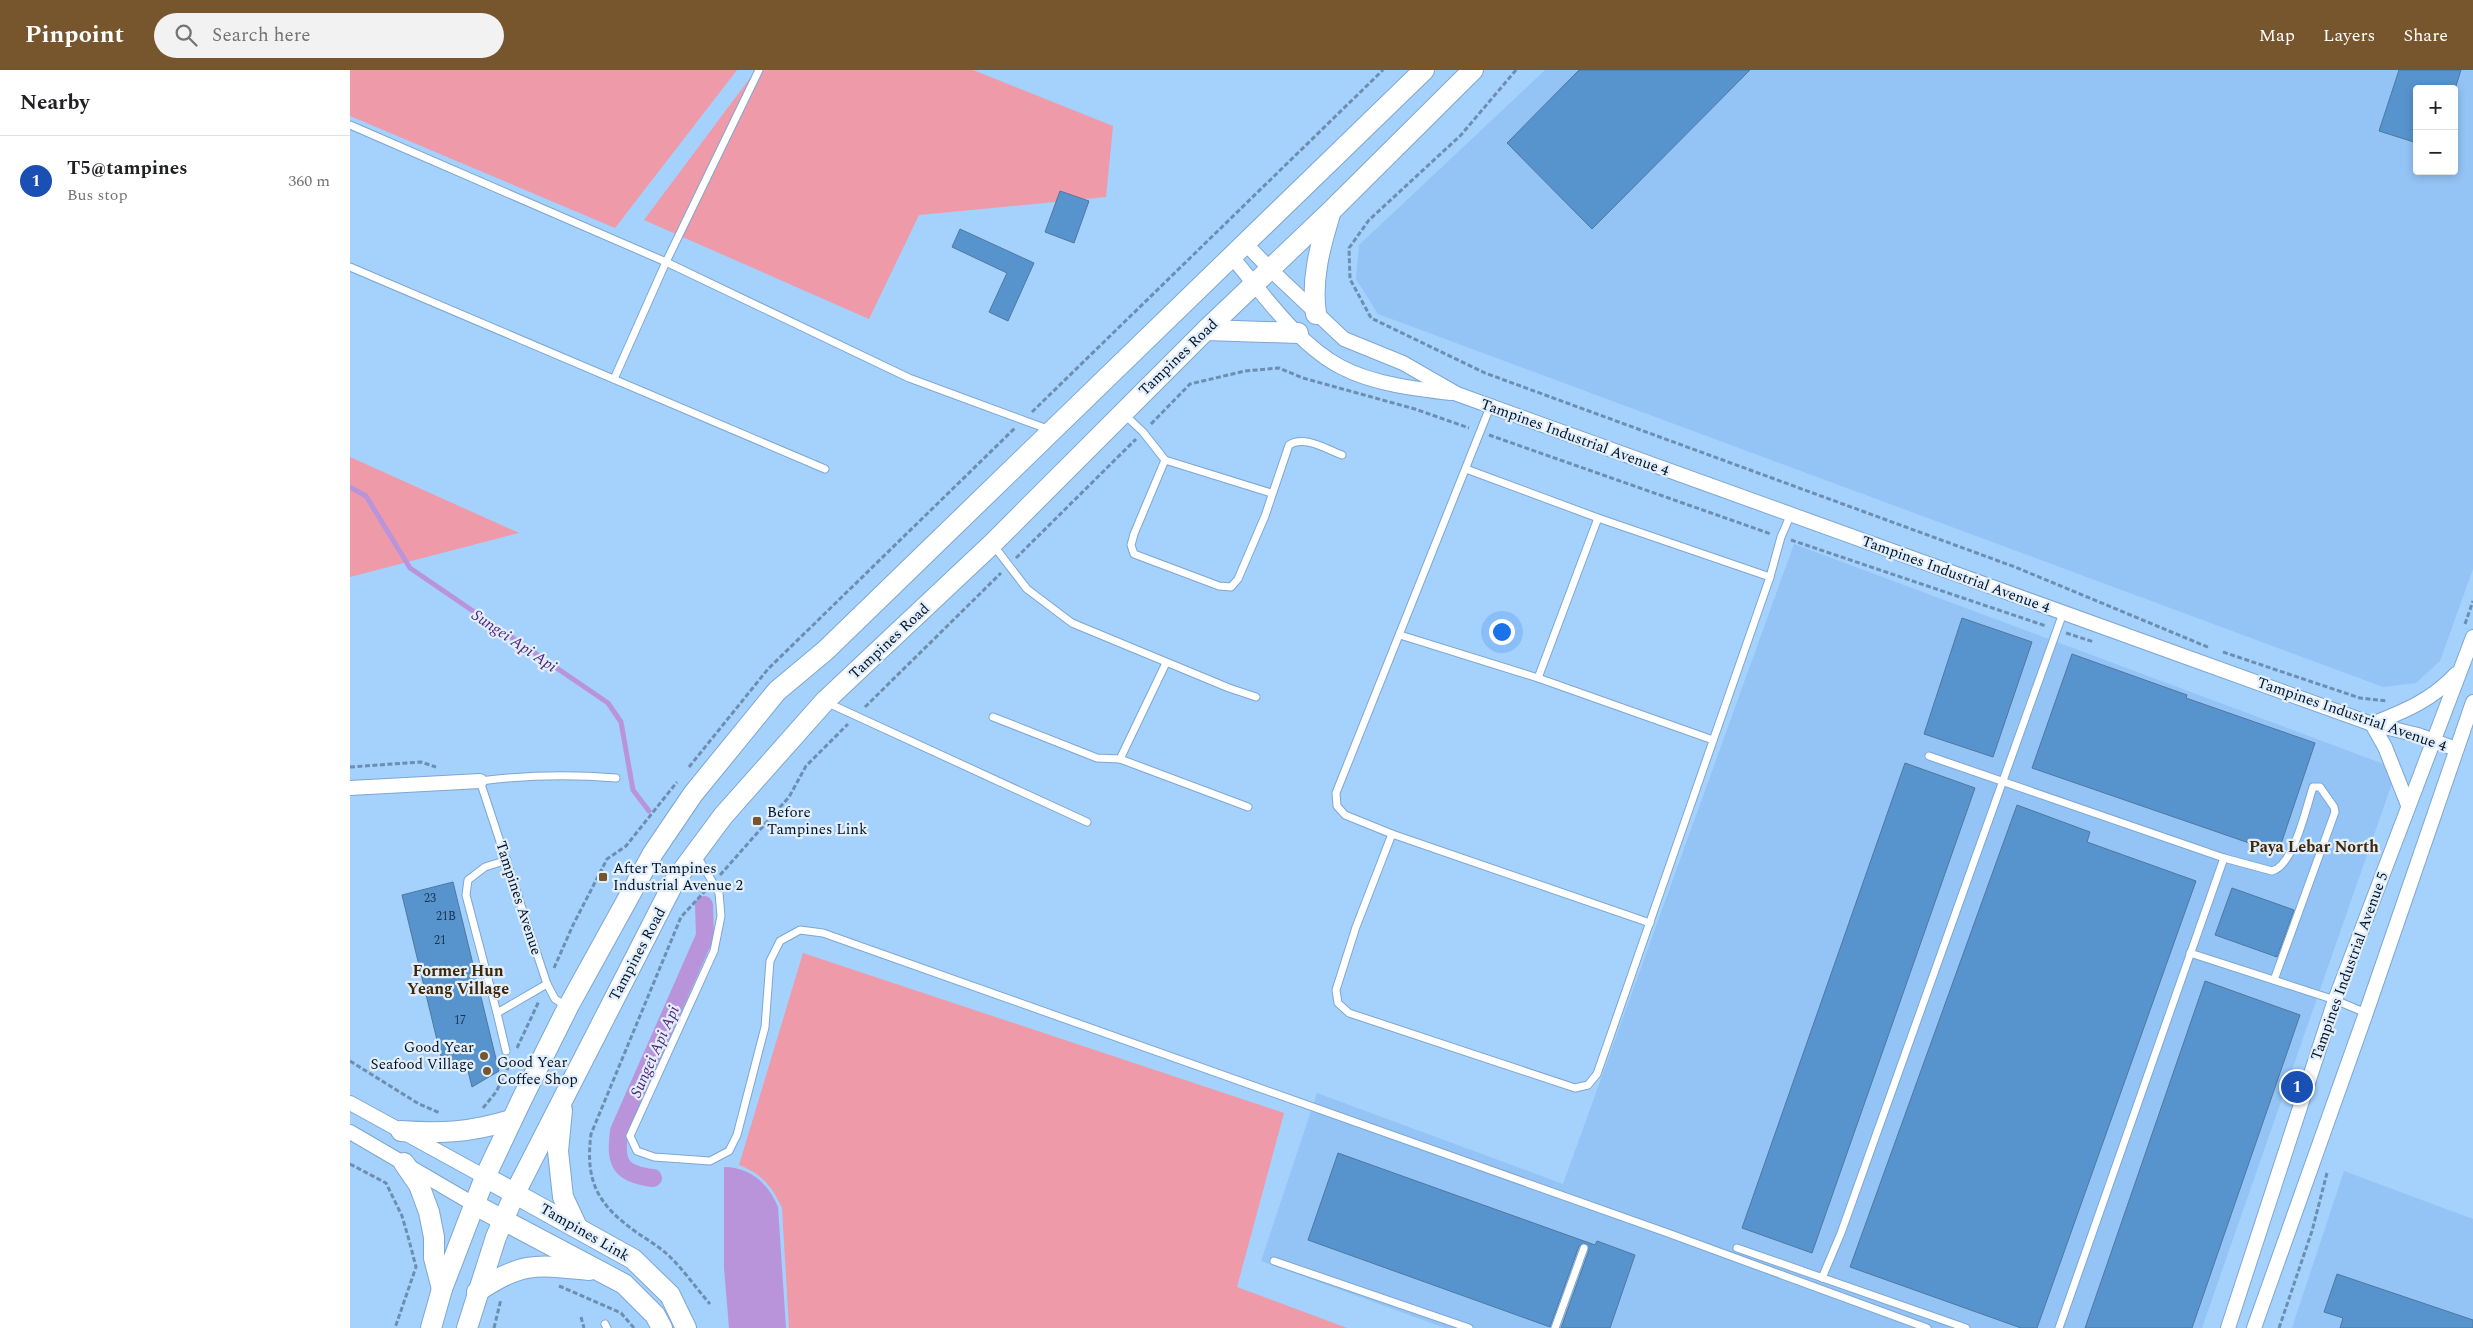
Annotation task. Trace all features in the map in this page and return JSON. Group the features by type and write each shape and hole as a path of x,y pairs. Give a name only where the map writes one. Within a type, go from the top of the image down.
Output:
{"main road":[{"path":"431,1328 442,1289 474,1204 512,1120 568,1007 653,853 693,794 777,691 826,650 1424,70"},
{"name":"Tampines Road","path":"467,1328 477,1292 514,1193 674,882 695,851 768,763 825,701 992,544 1122,412 1474,70"},
{"path":"1316,314 1314,298 1317,259 1330,212"},
{"path":"1206,330 1298,333"},
{"path":"563,1100 558,1151 563,1197 578,1227"},
{"path":"401,1131 443,1134 480,1129 512,1120"},
{"path":"404,1163 419,1185 429,1212 434,1237 434,1258 442,1289"},
{"name":"Tampines Link","path":"485,1178 578,1227 633,1259 670,1295 686,1328"},
{"name":"Tampines Link","path":"474,1204 624,1284 655,1314 662,1328"},
{"path":"477,1292 504,1274 523,1268 554,1266 599,1270"}],"street":[{"name":"Tampines Industrial Avenue 4","path":"1238,250 1270,269 1344,339 1403,363 1457,394 2372,724 2434,740 2456,749"},
{"name":"Tampines Industrial Avenue 4","path":"1238,250 1255,283 1298,333 1317,350 1341,367 1394,386 1457,394"},
{"name":"Tampines Industrial Avenue 5","path":"2228,1328 2335,1000 2462,667 2468,633"},
{"path":"2408,805 2385,747 2372,724 2425,701 2444,687 2462,667"},
{"name":"Tampines Industrial Avenue 5","path":"2254,1328 2366,1013 2473,702"},
{"path":"350,788 480,781"},
{"path":"350,1102 485,1178"},
{"path":"350,1132 474,1204"}],"lane":[{"path":"614,379 666,262 759,70"},
{"path":"350,125 666,262 909,378 1053,431"},
{"path":"350,267 825,469"},
{"path":"1490,407 1336,793 1337,806 1345,815 1392,834 1650,923"},
{"path":"1122,412 1143,432 1165,460 1272,492"},
{"path":"1165,460 1134,534 1131,545 1134,554 1219,586 1231,587 1238,580 1265,516 1289,445 1296,440 1303,441 1342,454"},
{"path":"1466,469 1598,518 1770,577"},
{"path":"1392,834 1356,927 1336,990 1338,1003 1349,1013 1575,1088 1588,1085 1597,1074 1770,577 1781,537 1791,514"},
{"path":"1538,678 1598,518"},
{"path":"992,544 1027,589 1072,623 1166,663 1256,696"},
{"path":"1822,1278 1844,1224 2062,613"},
{"path":"1400,635 1538,678 1713,740"},
{"path":"1120,759 1166,663"},
{"path":"825,701 1087,822"},
{"path":"993,717 1097,758 1120,759 1248,807"},
{"path":"1929,756 2262,870 2279,869 2288,858 2313,787 2320,787 2334,807 2335,812 2274,980"},
{"path":"480,781 527,775 574,774 616,778"},
{"name":"Tampines Avenue","path":"480,781 547,984 555,999 568,1007"},
{"path":"695,851 719,893 721,916 714,951 630,1136 637,1151 654,1157 710,1161 729,1151 737,1135 765,1027 770,961 780,940 800,930 823,933 1627,1219 1927,1328"},
{"path":"2059,1328 2224,858"},
{"path":"506,1051 498,1013 466,895 468,880 485,867 507,860"},
{"path":"2190,954 2335,1000 2366,1013"},
{"path":"498,1013 547,984"},
{"path":"1555,1328 1584,1248"},
{"path":"1737,1248 1966,1328"},
{"path":"1274,1261 1469,1328"}],"path":[{"path":"1024,420 1383,70"},
{"path":"1516,70 1461,135 1369,220 1350,248 1350,279 1371,318 1485,373 2015,566 2214,649 2360,698 2389,701"},
{"path":"710,1304 667,1254 626,1225 604,1204 592,1180 588,1160 591,1134 681,918 789,797 806,766 1190,384 1245,371 1279,368 1303,378 1415,409 1781,537 2102,644"},
{"path":"2468,633 2473,601"},
{"path":"350,1061 419,1104 448,1114"},
{"path":"350,1164 386,1183 402,1216 409,1240 416,1267 395,1328"},
{"path":"550,1282 621,1313 634,1328"},
{"path":"494,1328 501,1299 508,1295"},
{"path":"581,1317 584,1328"}],"shaded area":[{"path":"350,70 737,70 615,228 350,116"},
{"path":"756,70 973,70 1113,126 1106,197 919,215 869,319 644,220"},
{"path":"1545,70 2473,70 2473,569 2440,661 2416,683 2383,687 1378,314 1356,279 1359,245"},
{"path":"350,457 519,533 350,577"},
{"path":"1794,544 2397,769 2202,1328 1445,1328 1261,1261 1317,1093 1563,1184"},
{"path":"803,953 1284,1113 1237,1287 1347,1328 789,1328 782,1208 770,1187 760,1177 739,1165"},
{"path":"724,1167 742,1170 757,1178 764,1184 778,1207 786,1328 729,1328 724,1268"},
{"path":"2344,1171 2473,1219 2473,1328 2292,1328"}],"building":[{"path":"1579,70 1750,70 1592,229 1507,143"},
{"path":"2399,70 2461,70 2456,85 2413,85 2413,142 2379,131"},
{"path":"1060,191 1089,201 1074,243 1045,232"},
{"path":"960,229 1034,263 1008,321 989,312 1007,273 952,247"},
{"path":"1962,618 2032,642 1993,757 1924,734"},
{"path":"2072,654 2187,695 2186,698 2315,743 2278,853 2032,768"},
{"path":"1905,763 1975,788 1812,1253 1742,1228"},
{"path":"2017,805 2090,832 2087,842 2196,881 2037,1328 2021,1328 1850,1267"},
{"path":"453,882 499,1071 472,1087 466,1063 444,1069 402,895"},
{"path":"2232,888 2294,910 2277,957 2215,935"},
{"path":"2205,981 2300,1015 2192,1328 2085,1328"},
{"path":"1338,1153 1595,1245 1597,1241 1635,1255 1610,1328 1561,1328 1589,1250 1585,1243 1579,1246 1550,1327 1308,1240"},
{"path":"2337,1274 2473,1320 2473,1328 2340,1328 2343,1318 2324,1312"}],"waterway":[{"name":"Sungei Api Api","path":"350,487 366,496 410,568 608,703 621,722 633,790 649,811"},
{"name":"Sungei Api Api","path":"653,1178 633,1173 626,1170 622,1165 618,1151 619,1131 705,936 704,905"}],"place":[{"name":"Before Tampines Link","path":"757,821"},
{"name":"After Tampines Industrial Avenue 2","path":"603,877"},
{"name":"Good Year Seafood Village","path":"484,1056"},
{"name":"Good Year Coffee Shop","path":"487,1071"},
{"name":"T5@tampines","path":"2297,1087"}],"district":[{"name":"Paya Lebar North","path":"2314,846"},
{"name":"Former Hun Yeang Village","path":"458,979"}]}
